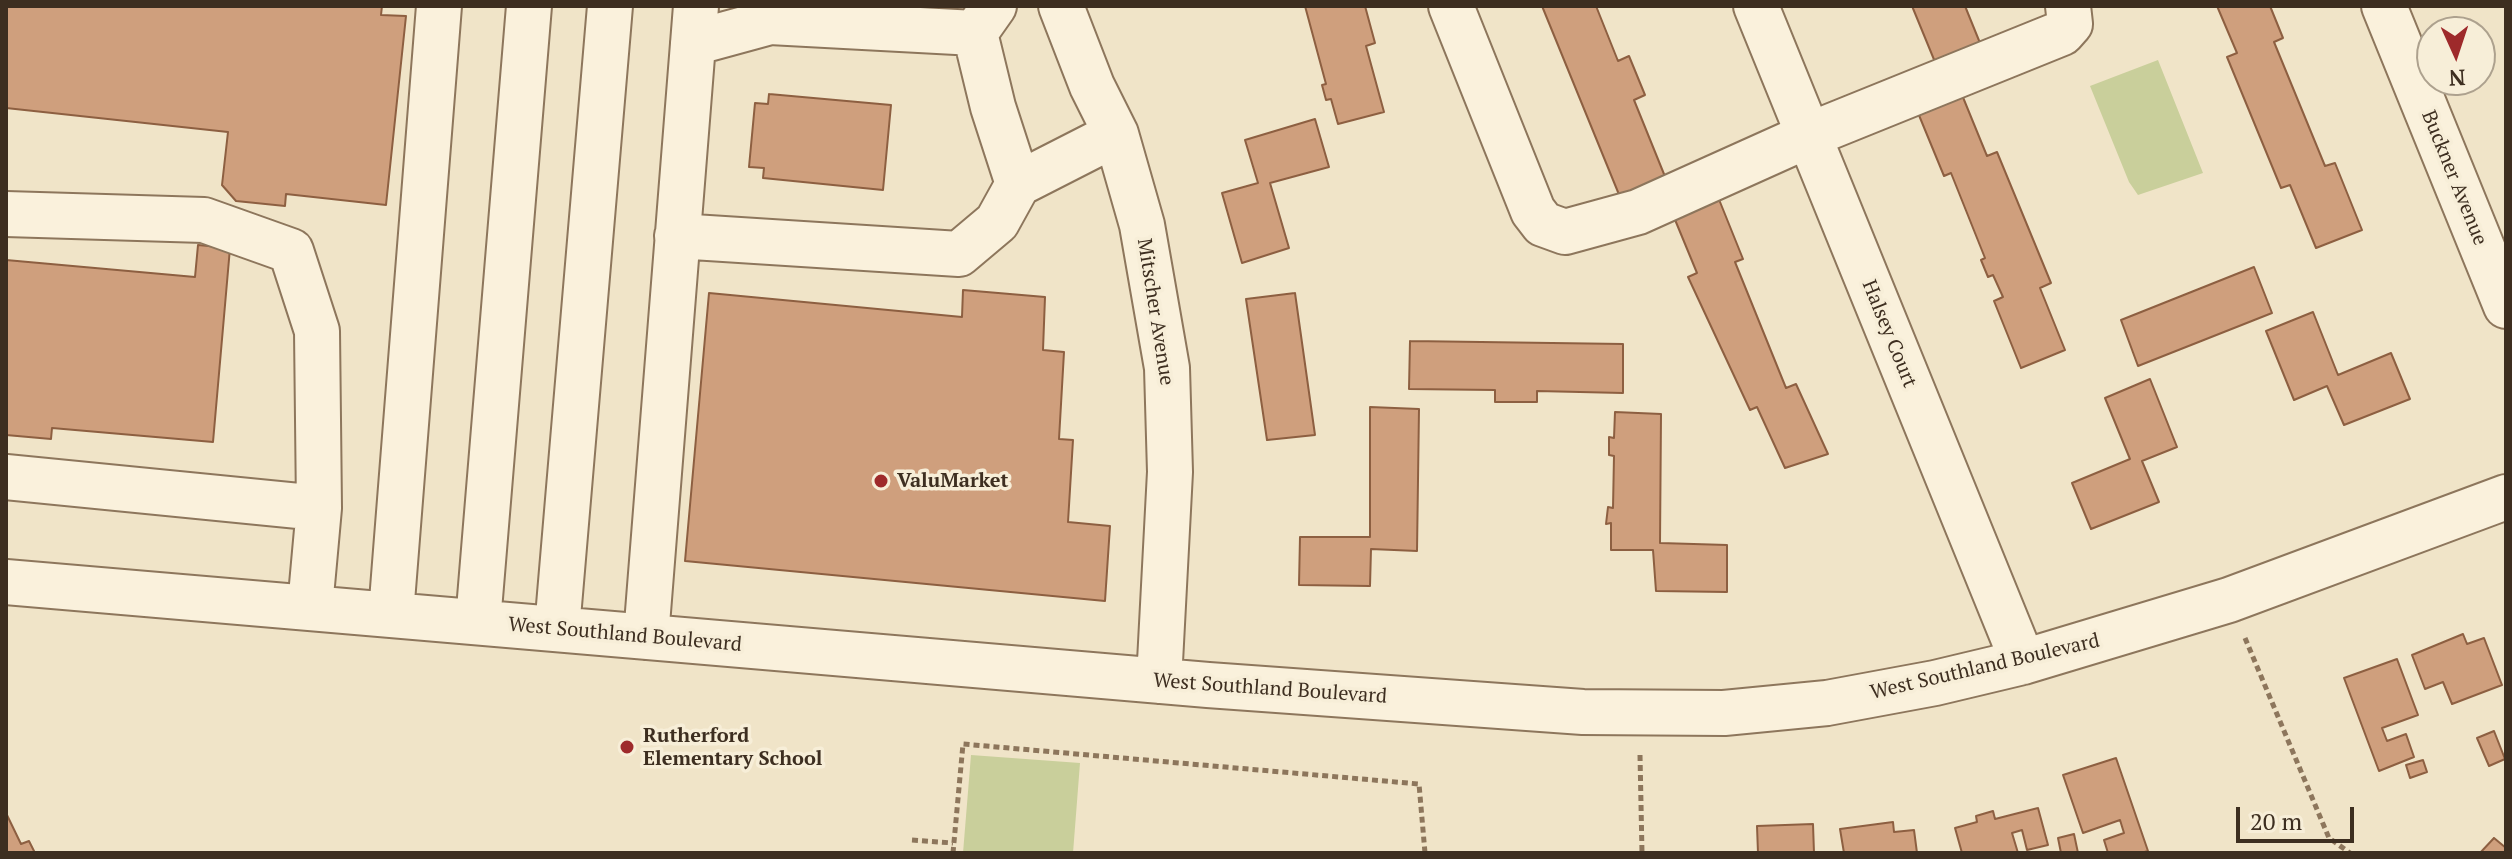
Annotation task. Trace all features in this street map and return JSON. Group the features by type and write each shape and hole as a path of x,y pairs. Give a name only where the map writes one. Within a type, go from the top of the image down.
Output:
{"street":[{"path":"391,614 439,6"},
{"path":"478,622 529,6"},
{"path":"557,629 610,6"},
{"name":"Mitscher Avenue","path":"1061,6 1092,86 1116,134 1142,225 1167,368 1170,472 1159,681"},
{"path":"1451,6 1533,211 1543,224 1565,232 1638,212 1807,136 2062,33 2070,24 2068,6"},
{"name":"Halsey Court","path":"1756,6 2023,662"},
{"name":"Buckner Avenue","path":"2384,6 2506,306"},
{"path":"646,637 694,24 984,19 993,107 1018,184"},
{"path":"677,236 959,254 997,222 1018,184 1116,134"},
{"path":"6,214 204,220 291,251 317,331 319,508 310,607"},
{"path":"6,477 319,508"},
{"name":"West Southland Boulevard","path":"6,582 1159,681 1635,714 1724,713 1827,703 1935,683 2023,662 2229,600 2506,497"}],"path":[{"path":"2229,600 2329,838 2350,853"},
{"path":"1635,714 1641,763 1642,853"},
{"path":"953,853 963,744 1419,784 1425,853"},
{"path":"912,840 953,843"}],"green space":[{"path":"2158,60 2203,173 2138,195 2129,182 2090,86"},
{"path":"971,755 1080,763 1073,853 963,853"}],"building":[{"path":"6,6 382,6 381,15 406,16 386,205 286,194 285,206 236,201 222,185 228,132 6,108"},
{"path":"1305,6 1365,6 1375,43 1366,46 1384,112 1338,124 1331,99 1326,100 1322,85 1326,84"},
{"path":"1542,6 1596,6 1618,61 1629,56 1645,95 1634,100 1666,179 1620,197"},
{"path":"1912,6 1965,6 1980,43 1935,62"},
{"path":"2217,6 2270,6 2283,38 2274,42 2325,166 2335,163 2362,230 2316,248 2290,185 2281,188 2227,57 2237,53"},
{"path":"1960,90 1987,156 1997,152 2051,283 2040,288 2065,350 2021,368 1994,301 2003,297 1993,275 1988,277 1981,260 1985,258 1951,173 1944,176 1916,108"},
{"path":"769,94 891,105 883,190 763,178 764,168 749,167 755,103 768,104"},
{"path":"1315,119 1329,167 1270,183 1289,248 1242,263 1222,193 1258,183 1245,140"},
{"path":"1716,192 1743,259 1735,262 1786,388 1796,384 1828,454 1785,468 1757,407 1750,410 1688,277 1697,273 1671,210"},
{"path":"198,245 230,248 213,442 52,428 51,439 6,435 6,260 195,277"},
{"path":"2254,267 2272,313 2138,366 2121,320"},
{"name":"ValuMarket","path":"963,290 1045,297 1043,350 1064,352 1059,439 1073,440 1068,522 1110,526 1105,601 685,561 709,293 962,317"},
{"path":"1295,293 1315,435 1267,440 1246,299"},
{"path":"2313,312 2338,375 2391,353 2410,399 2344,425 2327,386 2294,400 2266,331"},
{"path":"1410,341 1623,344 1623,393 1537,391 1537,402 1495,402 1495,390 1409,389"},
{"path":"2150,379 2177,447 2142,461 2159,502 2091,529 2072,483 2130,459 2105,398"},
{"path":"1370,407 1419,409 1417,551 1371,549 1370,586 1299,585 1300,537 1370,537"},
{"path":"1615,412 1661,414 1660,543 1727,545 1727,592 1656,591 1653,550 1611,550 1611,523 1606,524 1608,507 1613,508 1614,456 1609,455 1609,437 1614,438"},
{"path":"2463,634 2467,644 2484,638 2502,685 2452,704 2443,682 2425,689 2412,655"},
{"path":"2397,659 2418,715 2382,728 2387,741 2406,734 2414,757 2379,771 2344,678"},
{"path":"2494,731 2505,759 2489,766 2477,738"},
{"path":"2116,758 2148,851 2108,853 2104,840 2124,833 2120,820 2083,833 2063,775"},
{"path":"2423,760 2427,772 2410,778 2406,765"},
{"path":"2038,808 2048,845 2027,850 2022,830 2012,833 2018,853 1962,853 1955,828 1977,822 1976,816 1993,811 1995,819"},
{"path":"6,813 21,844 29,841 35,853 6,853"},
{"path":"1893,822 1894,832 1914,830 1917,853 1844,853 1840,829"},
{"path":"1813,824 1814,853 1758,853 1757,826"},
{"path":"2074,834 2078,853 2061,853 2058,838"},
{"path":"2494,838 2506,848 2506,853 2480,853"}],"place":[{"name":"ValuMarket","path":"881,481"},
{"name":"Rutherford Elementary School","path":"627,747"}]}
